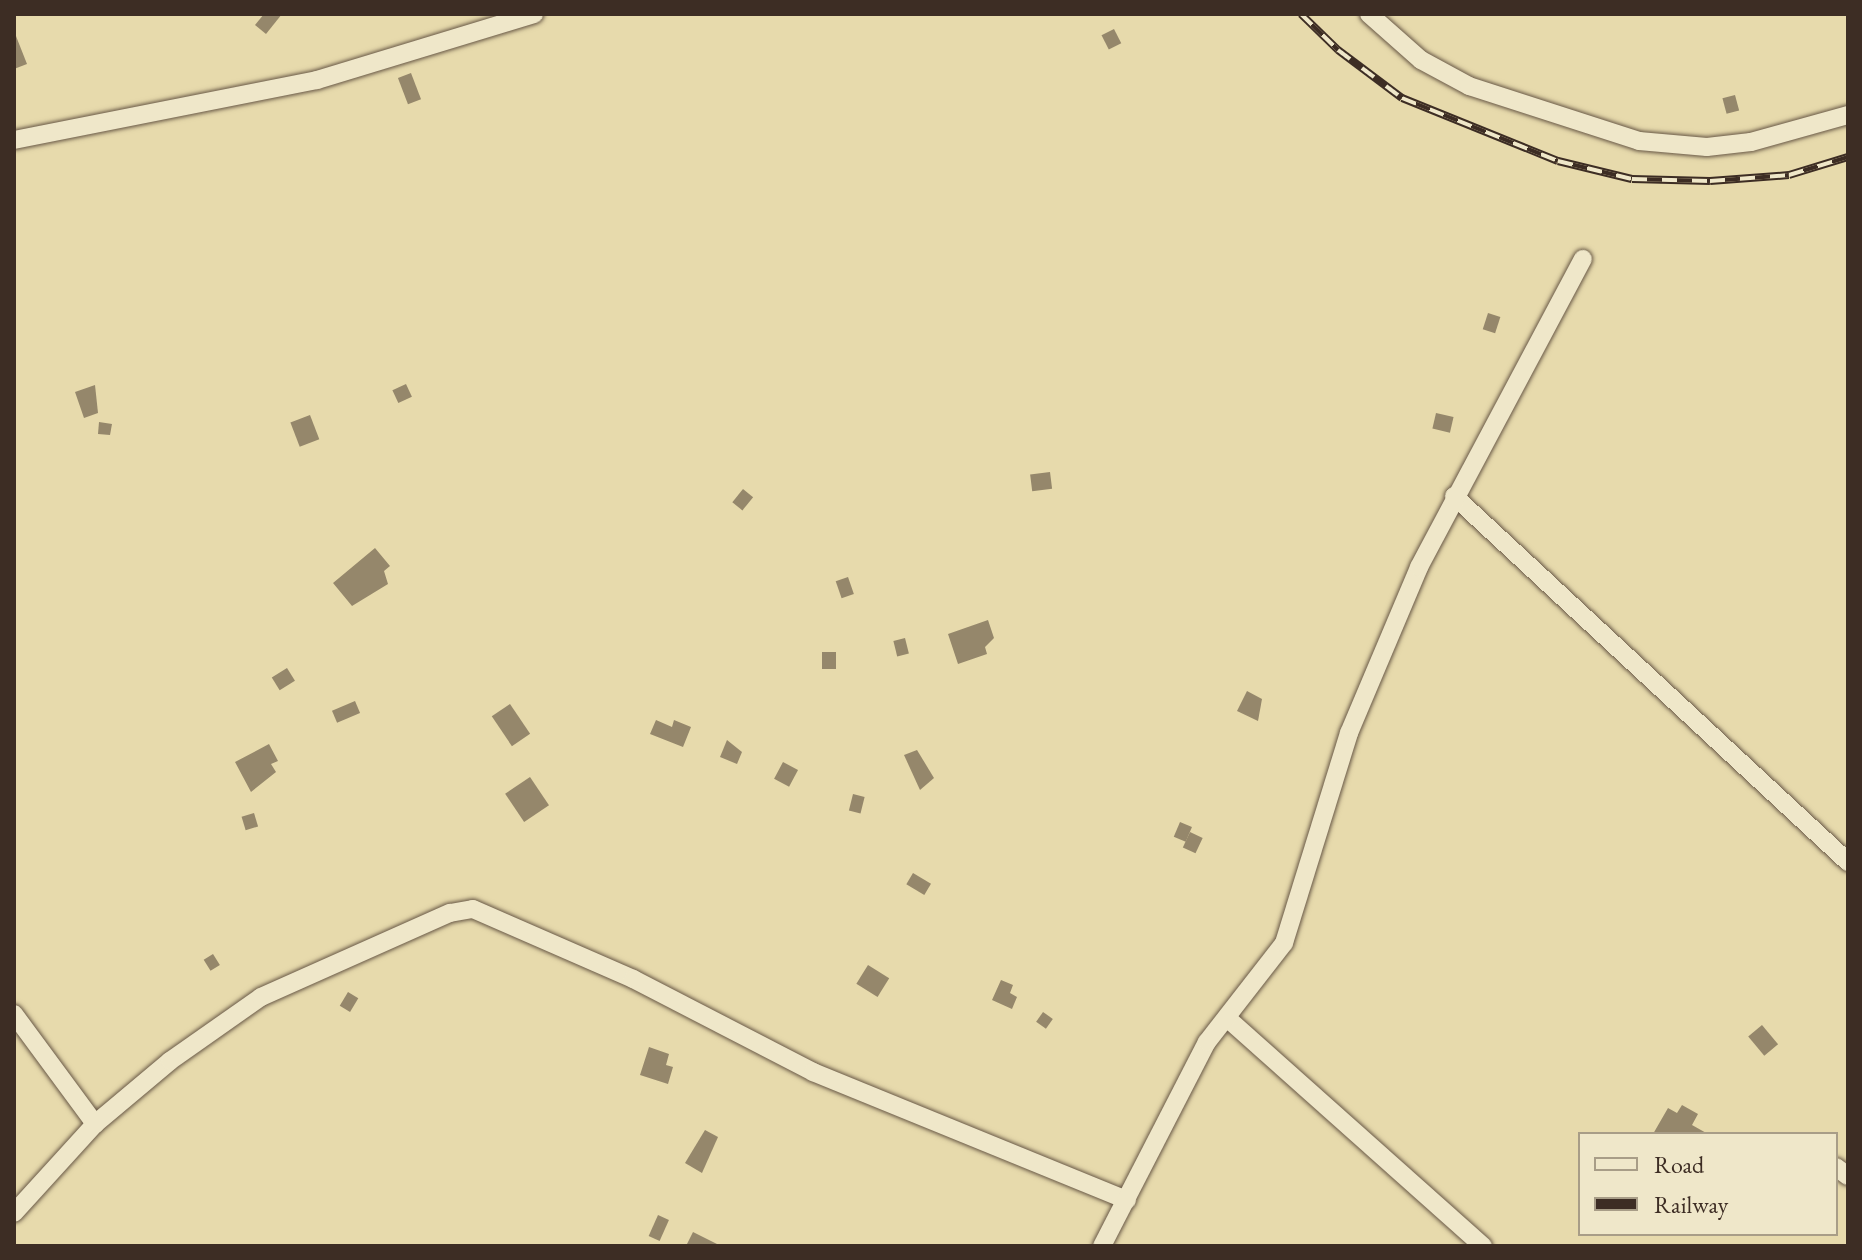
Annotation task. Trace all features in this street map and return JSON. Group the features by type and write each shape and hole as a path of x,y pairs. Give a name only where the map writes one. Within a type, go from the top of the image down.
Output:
{"street":[{"path":"14,140 317,80 534,14"},
{"path":"1369,14 1421,60 1469,86 1639,141 1707,147 1751,142 1848,115"},
{"path":"1102,1246 1181,1087 1227,1018 1284,943 1349,733 1454,496 1583,259"},
{"path":"1454,496 1848,862"},
{"path":"14,1213 95,1124 189,1046 261,997 450,913 473,909 633,979 813,1072 1127,1200"},
{"path":"14,1014 95,1124"},
{"path":"1227,1018 1483,1246"}],"building":[{"path":"264,14 282,14 266,34 255,25"},
{"path":"1114,29 1121,43 1109,50 1102,35"},
{"path":"14,31 27,64 14,69"},
{"path":"411,73 421,99 408,104 398,78"},
{"path":"1735,95 1739,110 1727,114 1722,98"},
{"path":"1488,313 1500,317 1495,333 1483,329"},
{"path":"406,384 412,397 398,403 392,390"},
{"path":"95,385 98,413 84,418 75,392"},
{"path":"1436,413 1454,417 1450,433 1432,429"},
{"path":"310,415 319,439 300,447 290,423"},
{"path":"99,422 112,424 110,435 98,434"},
{"path":"1050,472 1052,489 1032,491 1030,474"},
{"path":"743,489 753,497 742,510 732,502"},
{"path":"375,548 390,566 384,571 388,584 352,606 333,583"},
{"path":"848,577 854,594 842,598 836,581"},
{"path":"988,620 994,638 985,647 987,654 958,664 948,634"},
{"path":"905,638 909,654 897,656 893,641"},
{"path":"822,652 836,652 836,669 822,669"},
{"path":"287,668 295,681 280,690 272,678"},
{"path":"1247,691 1262,699 1258,721 1237,711"},
{"path":"355,701 360,713 337,723 332,711"},
{"path":"510,704 530,734 512,746 492,716"},
{"path":"656,720 672,727 674,720 691,727 683,747 650,734"},
{"path":"727,740 742,752 737,764 720,757"},
{"path":"269,744 278,761 271,764 276,772 251,792 235,762"},
{"path":"917,750 934,778 920,790 904,755"},
{"path":"783,762 798,770 789,787 774,779"},
{"path":"530,777 549,805 524,822 505,794"},
{"path":"853,794 865,797 861,813 849,810"},
{"path":"254,813 258,826 246,830 242,817"},
{"path":"1180,822 1192,827 1186,842 1174,837"},
{"path":"1190,832 1203,838 1196,853 1183,847"},
{"path":"913,873 931,884 924,895 906,884"},
{"path":"213,954 220,965 211,971 204,960"},
{"path":"868,965 889,978 878,997 856,984"},
{"path":"1001,980 1013,985 1010,993 1017,997 1012,1009 992,1000"},
{"path":"348,992 358,998 350,1012 340,1006"},
{"path":"1043,1012 1053,1019 1046,1029 1036,1022"},
{"path":"1762,1025 1778,1044 1764,1056 1748,1037"},
{"path":"649,1047 669,1054 666,1065 673,1067 668,1084 640,1075"},
{"path":"1682,1105 1698,1114 1692,1125 1704,1132 1654,1132 1668,1108 1677,1113"},
{"path":"705,1130 718,1137 702,1173 685,1163"},
{"path":"658,1215 669,1220 660,1241 649,1236"},
{"path":"693,1232 721,1246 686,1246"}],"railway":[{"path":"1301,14 1338,50 1402,98 1558,161 1632,179 1710,181 1789,175 1848,157"}]}
